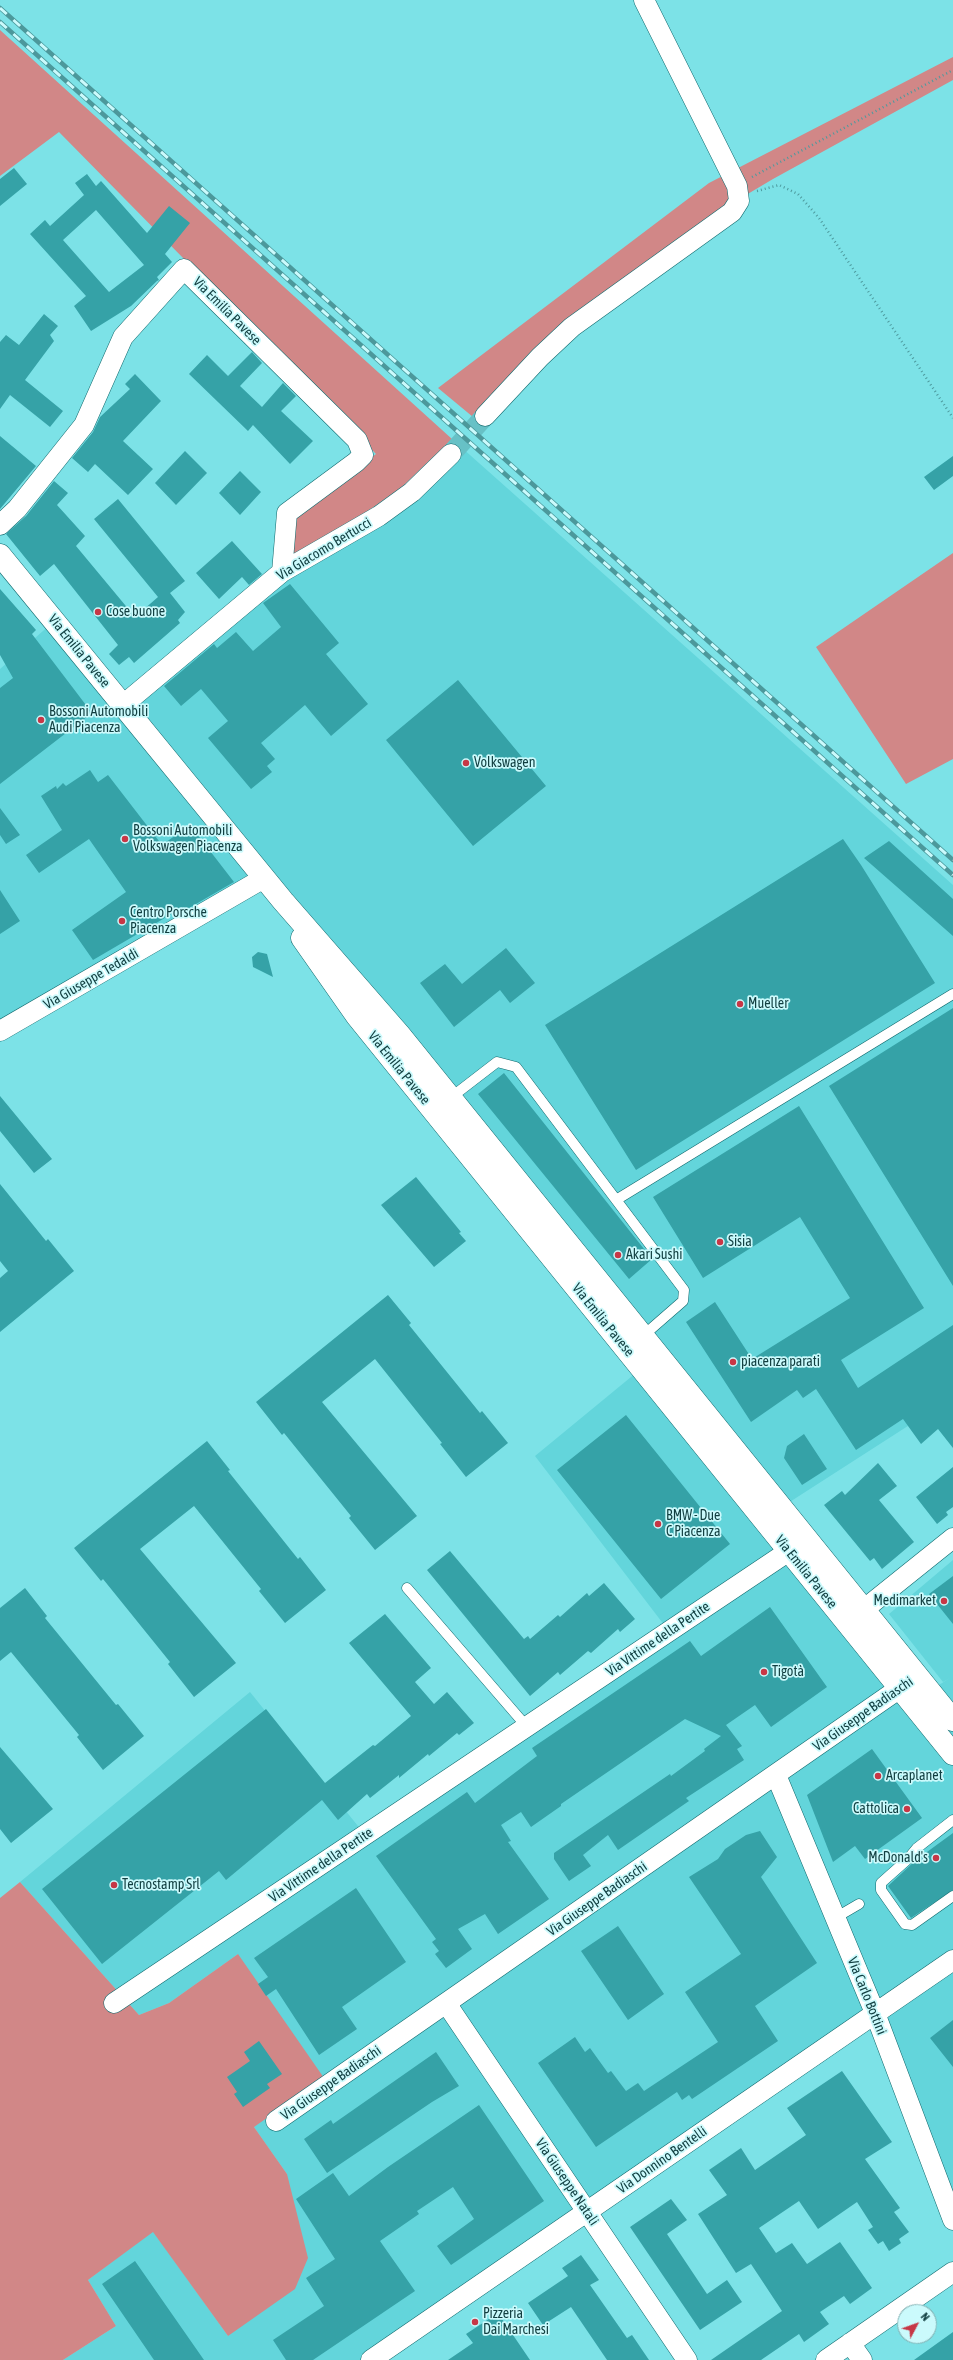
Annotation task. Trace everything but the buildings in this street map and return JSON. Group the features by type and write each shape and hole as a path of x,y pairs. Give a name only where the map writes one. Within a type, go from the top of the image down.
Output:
{"main road":[{"name":"Via Emilia Pavese","path":"0,554 264,878 310,952 356,1015 443,1104 650,1343 855,1616 909,1682 953,1754"},
{"name":"Via Emilia Pavese","path":"443,1104 640,1365 789,1551 855,1616"},
{"name":"Via Emilia Pavese","path":"909,1682 953,1720"}],"street":[{"path":"485,416 540,357 572,327 732,212 738,194 644,0"},
{"name":"Via Emilia Pavese","path":"0,525 17,509 84,425 123,337 184,269 357,440 363,455 356,462 287,514 282,572"},
{"name":"Via Giacomo Bertucci","path":"123,705 282,572 379,516 412,492 451,454"},
{"name":"Via Giuseppe Tedaldi","path":"0,1032 264,878"},
{"path":"855,1616 953,1538"},
{"name":"Via Vittime della Pertite","path":"114,2003 789,1551"},
{"name":"Via Giuseppe Badiaschi","path":"276,2121 909,1682"},
{"name":"Via Carlo Bottini","path":"776,1775 875,2014 953,2220"},
{"name":"Via Donnino Bentelli","path":"371,2360 953,1960"},
{"name":"Via Giuseppe Natali","path":"446,2003 687,2360"},
{"path":"826,2360 953,2272"},
{"path":"850,2344 862,2360"}],"lane":[{"path":"616,1200 953,994"},
{"path":"443,1104 497,1062 516,1066 684,1290 683,1301 650,1343 640,1365"},
{"path":"407,1588 527,1727"},
{"path":"953,1820 917,1848 908,1859 880,1883 881,1890 905,1924 912,1925 953,1896"},
{"path":"835,1918 859,1904"}],"path":[{"path":"738,194 953,70"},
{"path":"738,194 779,184 798,194 818,218 953,418"}],"shaded area":[{"path":"0,30 452,439 401,488 280,572 288,516 376,454 59,132 0,176"},
{"path":"953,57 953,80 773,179 714,214 567,322 473,417 438,388 709,183"},
{"path":"452,439 953,885 953,1397 771,1514 920,1697 950,1678 943,1682 889,1614 953,1560 953,2223 875,2015 372,2360 63,2360 116,2326 88,2280 153,2231 228,2336 287,2174 254,2127 238,1954 169,2003 139,2015 20,1882 250,1692 366,1836 668,1630 535,1456 648,1363 263,880 0,1029 0,669 52,623 121,710 280,572 401,488"},
{"path":"953,553 953,759 906,784 816,647"},
{"path":"20,1882 139,2015 169,2003 238,1954 324,2078 254,2127 287,2174 308,2258 295,2289 228,2336 153,2232 88,2280 116,2326 63,2360 0,2360 0,1898"}],"tunnel":[{"path":"451,454 485,416"}],"railway":[{"path":"0,8 953,860"},
{"path":"0,22 953,875"}],"place":[{"name":"Cose buone","path":"98,612"},
{"name":"Bossoni Automobili Audi Piacenza","path":"41,720"},
{"name":"Volkswagen","path":"466,763"},
{"name":"Bossoni Automobili Volkswagen Piacenza","path":"125,839"},
{"name":"Centro Porsche Piacenza","path":"122,921"},
{"name":"Mueller","path":"740,1004"},
{"name":"Sisia","path":"720,1242"},
{"name":"Akari Sushi","path":"618,1255"},
{"name":"piacenza parati","path":"733,1362"},
{"name":"BMW - Due C Piacenza","path":"658,1524"},
{"name":"Medimarket","path":"944,1601"},
{"name":"Tigotà","path":"764,1672"},
{"name":"Arcaplanet","path":"878,1776"},
{"name":"Cattolica","path":"907,1809"},
{"name":"McDonald's","path":"936,1858"},
{"name":"Tecnostamp Srl","path":"114,1885"},
{"name":"Pizzeria Dai Marchesi","path":"475,2322"}]}
